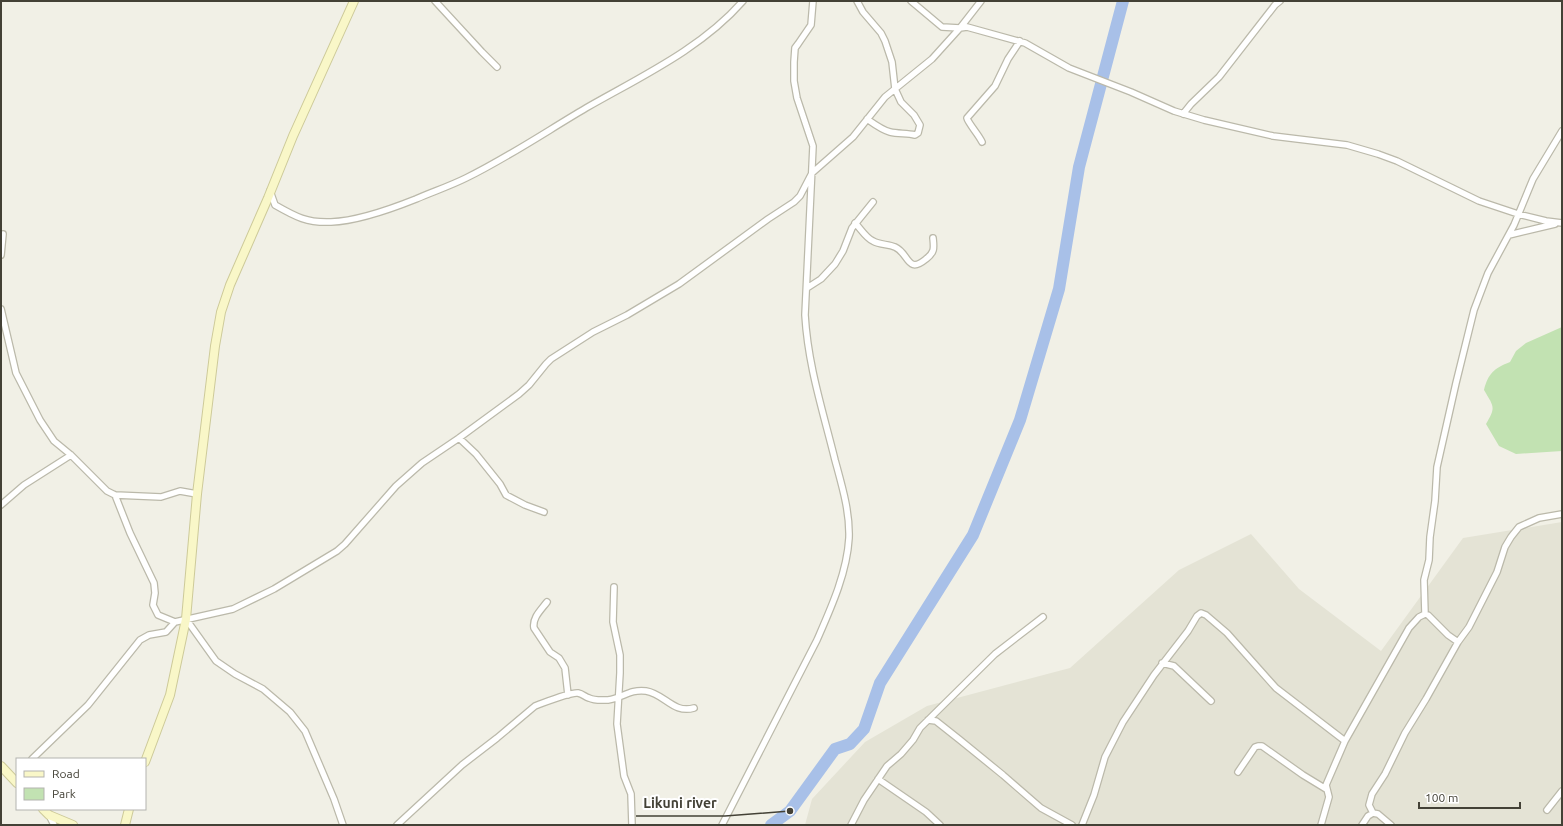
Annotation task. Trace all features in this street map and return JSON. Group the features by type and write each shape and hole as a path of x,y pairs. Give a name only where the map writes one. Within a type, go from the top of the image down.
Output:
{"street":[{"path":"146,759 170,695 186,619 197,494 215,346 221,312 230,285 270,190 354,1"},
{"path":"435,1 497,66"},
{"path":"270,190 275,205 294,216 307,221 332,222 365,216 395,207 471,175 660,67 694,44 722,22 743,1"},
{"path":"722,825 817,640 837,591 846,559 849,538 845,501 810,362 805,315 813,146 797,98 794,81 794,62 798,44 811,25 813,1"},
{"path":"857,1 863,12 881,33 892,62 895,89 901,102 920,125 918,133 915,135 908,133 891,133 867,119"},
{"path":"911,1 942,27 967,27 1020,41 1069,68 1183,114 1273,136 1346,145 1378,154 1397,161 1479,201 1518,214 1561,223"},
{"path":"33,758 88,705 140,640 149,635 166,632 175,622 232,609 274,589 331,556 345,544 396,486 422,463 459,438 529,385 551,359 593,332 627,315 678,284 794,202 800,196 812,173 853,137 885,97 932,59 960,28 981,1"},
{"path":"1183,114 1219,77 1267,14 1280,1"},
{"path":"982,142 974,128 967,121 967,118 995,86 1008,59 1020,41"},
{"path":"1425,614 1424,580 1429,560 1437,468 1474,310 1488,273 1509,235 1533,179 1562,131"},
{"path":"807,288 821,278 835,264 856,223 873,202"},
{"path":"856,223 873,241 896,247 910,264 915,265 920,264 932,254 934,250 933,238"},
{"path":"1509,235 1561,223"},
{"path":"1,255 3,234"},
{"path":"1,309 16,373 40,420 54,441 71,454 107,491 115,495 161,497 180,491 197,494"},
{"path":"459,438 476,454 500,484 506,495 525,505 544,512"},
{"path":"1,505 24,485 71,454"},
{"path":"115,495 130,533 154,583 155,593 153,605 158,615 175,622"},
{"path":"1391,825 1378,814 1374,813 1369,805 1372,794 1385,774 1405,733 1458,642 1469,626 1497,572 1505,547 1519,527 1539,518 1562,514"},
{"path":"614,587 613,622 620,655 620,687 617,724 624,776 631,794 632,825"},
{"path":"547,602 535,618 534,628 550,652 558,658 565,668 568,695"},
{"path":"1082,825 1094,795 1105,757 1132,706 1162,663 1188,631 1197,616 1203,613 1227,633 1276,688 1345,741"},
{"path":"1425,614 1431,617 1448,635 1458,642"},
{"path":"1321,825 1329,796 1326,785 1345,741 1409,628 1419,617 1425,614"},
{"path":"851,825 864,800 887,766 901,754 913,740 920,728 995,654 1043,617"},
{"path":"186,619 216,661 268,693 290,712 305,731 334,799 343,825"},
{"path":"1162,663 1170,664 1178,670 1211,701"},
{"path":"397,825 462,765 535,706 577,693 597,700 618,698 627,692 646,691 657,694 670,704 681,709 687,710 694,708"},
{"path":"928,720 936,721 1041,808 1072,825"},
{"path":"1238,772 1256,748 1258,746 1262,746 1302,775 1326,789"},
{"path":"1,766 15,778"},
{"path":"878,779 926,812 940,825"},
{"path":"1546,810 1562,791"},
{"path":"125,825 129,810"},
{"path":"46,812 54,825"},
{"path":"46,812 73,825"},
{"path":"1362,825 1368,816 1374,813"}],"shaded area":[{"path":"1562,522 1562,825 805,825 812,799 865,742 927,706 1070,668 1179,570 1251,534 1299,589 1381,651 1463,538"}],"green space":[{"path":"1562,327 1562,451 1516,454 1499,446 1486,424 1491,414 1492,404 1484,390 1486,384 1492,372 1510,362 1516,351 1526,343"}],"waterway":[{"path":"771,825 790,811 835,749 850,744 864,729 880,683 973,535 1020,420 1059,289 1079,167 1123,1"}],"place":[{"name":"Likuni river","path":"790,811"}]}
